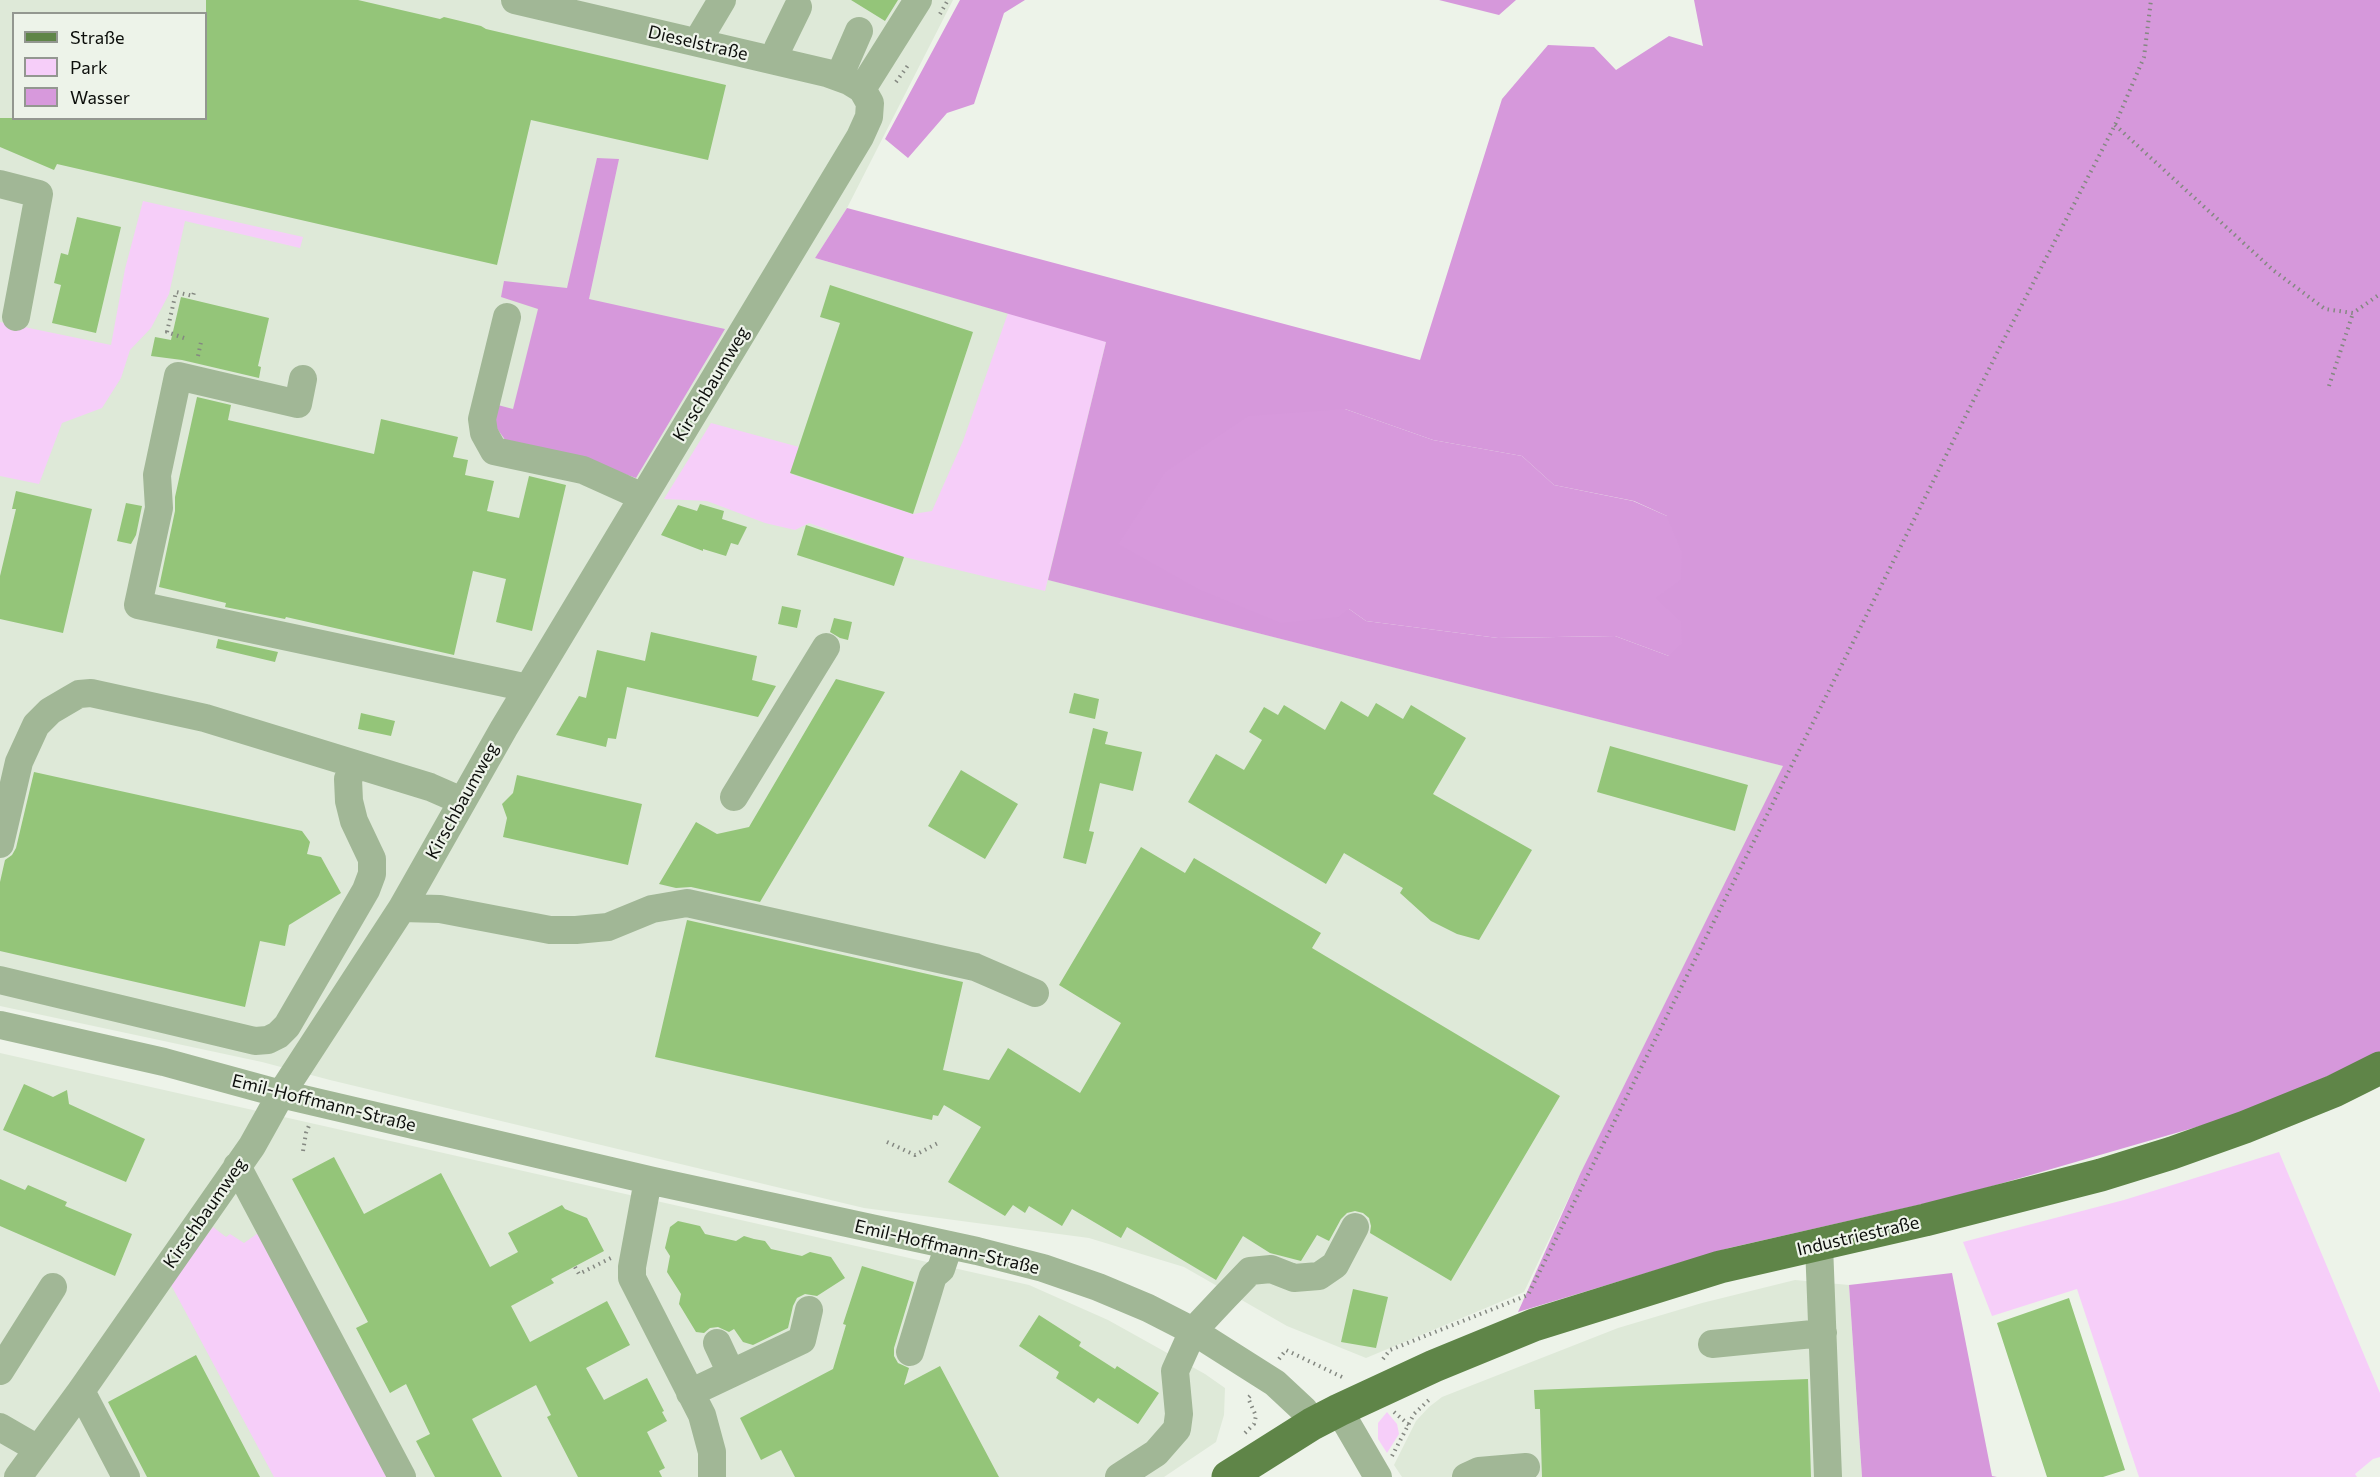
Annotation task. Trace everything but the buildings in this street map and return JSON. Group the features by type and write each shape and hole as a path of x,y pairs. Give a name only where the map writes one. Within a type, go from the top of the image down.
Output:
{"main road":[{"name":"Industriestraße","path":"1228,1477 1326,1417 1434,1366 1534,1325 1720,1267 2027,1195 2172,1153 2296,1107 2380,1068"}],"street":[{"name":"Dieselstraße","path":"515,0 586,8 697,42 776,61 857,90"},
{"path":"697,42 722,0"},
{"path":"857,90 918,0"},
{"path":"776,61 778,48 798,7"},
{"path":"857,90 859,31"},
{"name":"Kirschbaumweg","path":"18,1477 252,1146 281,1094 402,908 528,688 860,137 869,117 857,90"},
{"path":"0,184 39,194 16,317"},
{"path":"507,316 482,419 484,433 494,451 583,470 643,497"},
{"path":"303,379 298,404 178,376 157,475 159,508 138,605 528,688"},
{"path":"734,796 826,647"},
{"path":"0,844 19,762 26,742 36,725 50,711 79,694 91,693 205,718 430,787 462,801"},
{"path":"0,980 255,1041 268,1040 278,1035 293,1016 366,890 372,874 372,859 354,821 349,801 348,779 355,764"},
{"path":"402,908 440,909 550,930 576,930 608,927 652,909 687,903 975,967 1035,993"},
{"name":"Emil-Hoffmann-Straße","path":"0,1025 164,1062 281,1094 648,1180 949,1245 1043,1268 1098,1287 1148,1308 1193,1331 1266,1377 1304,1410 1326,1417"},
{"path":"237,1166 402,1477"},
{"path":"648,1180 633,1261 633,1282 702,1415 709,1437 712,1475"},
{"path":"1119,1477 1156,1453 1177,1429 1179,1414 1175,1371 1193,1331 1250,1271 1271,1269 1294,1278 1319,1276 1335,1265 1355,1227"},
{"path":"910,1352 933,1276 941,1269 949,1245"},
{"path":"1819,1245 1828,1477"},
{"path":"0,1371 53,1287"},
{"path":"690,1393 802,1340 809,1310"},
{"path":"1712,1344 1823,1333"},
{"path":"717,1342 731,1373"},
{"path":"81,1391 126,1477"},
{"path":"1326,1417 1378,1477"},
{"path":"0,1427 38,1449"},
{"path":"1466,1477 1479,1471 1526,1467"}],"path":[{"path":"1383,1359 1390,1350 1528,1295 2000,347 2115,126 2144,57 2151,0"},
{"path":"2115,126 2273,270 2325,309 2353,313"},
{"path":"184,338 167,332 176,292 193,296 195,289"},
{"path":"2330,386 2353,313 2380,294"},
{"path":"1886,566 1891,568"},
{"path":"303,1151 310,1125"},
{"path":"887,1142 915,1155 940,1142"},
{"path":"575,1267 579,1274 612,1257 633,1261"}],"shaded area":[{"path":"0,0 953,0 847,208 815,258 1106,341 1049,580 1784,766 1580,1174 1524,1292 1366,1358 1287,1326 1184,1267 1089,1238 864,1208 262,1062 0,1006"},
{"path":"960,0 1025,0 1004,13 974,104 947,113 908,158 885,139"},
{"path":"1439,0 1516,0 1499,15"},
{"path":"1694,0 2380,0 2380,1052 2252,1111 1958,1196 1729,1248 1518,1312 1580,1174 1783,766 1048,580 1106,342 815,258 847,208 1420,360 1502,99 1548,45 1594,47 1616,70 1669,36 1703,46","holes":["1345,409 1433,440 1522,456 1554,485 1634,501 1667,516 1655,598 1669,656 1615,636 1498,638 1366,621 1349,609"]},
{"path":"597,158 619,159 589,299 725,329 636,478 582,459 506,441 490,419 494,404 513,409 538,309 501,297 504,281 567,288"},
{"path":"0,1053 1029,1285 1108,1320 1205,1374 1225,1388 1224,1415 1216,1442 1164,1477 0,1477"},
{"path":"1952,1273 1992,1476 1997,1477 1862,1477 1849,1285"},
{"path":"1795,1280 1849,1285 1862,1477 1402,1477 1394,1465 1416,1421 1442,1397 1618,1328 1702,1303"}],"green space":[{"path":"143,201 303,237 300,248 185,221 169,294 151,328 130,350 121,378 102,408 62,423 39,484 0,476 0,322 111,345 125,269"},
{"path":"1008,313 1106,341 1045,591 904,557 809,523 795,530 765,523 707,501 664,499 711,423 799,447 791,474 913,514 932,511 963,441"},
{"path":"2279,1152 2380,1393 2380,1457 2373,1459 2355,1474 2357,1477 2139,1477 2077,1289 1992,1316 1963,1242 2124,1200"},
{"path":"213,1227 226,1237 230,1234 244,1243 261,1231 390,1477 274,1477 170,1283"},
{"path":"1387,1412 1397,1424 1399,1434 1387,1453 1378,1439 1378,1423"}],"water":[{"path":"1345,409 1433,440 1522,456 1554,485 1633,501 1667,516 1682,552 1681,580 1656,598 1681,621 1682,644 1669,656 1615,636 1498,638 1366,621 1349,609 1339,617 1281,623 1198,589 1118,544 1165,472 1248,416"}]}
